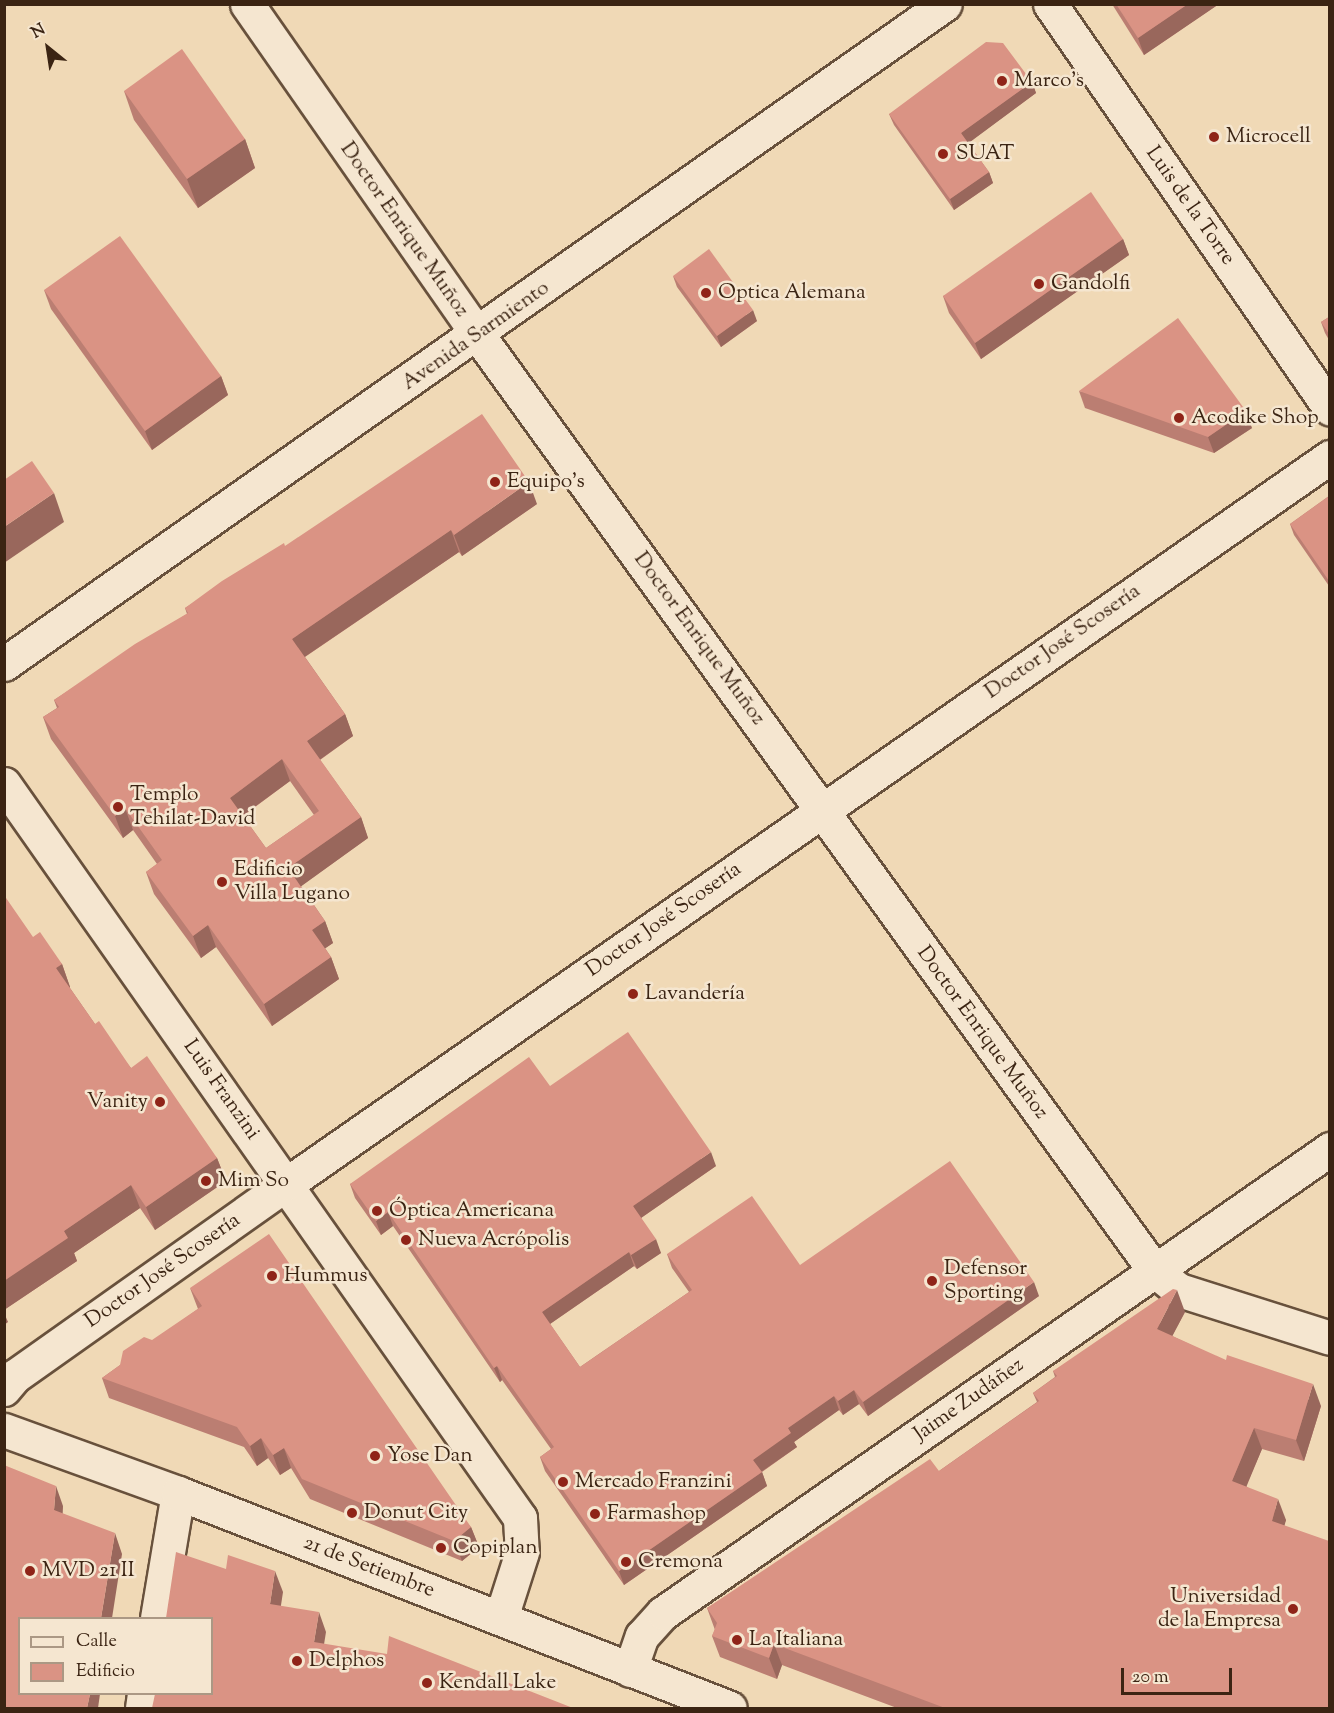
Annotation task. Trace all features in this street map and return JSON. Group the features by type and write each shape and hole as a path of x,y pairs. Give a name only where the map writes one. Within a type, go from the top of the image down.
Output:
{"street":[{"name":"Doctor Enrique Muñoz","path":"247,4 478,335 1154,1270 1179,1290 1329,1338"},
{"name":"Avenida Sarmiento","path":"4,664 478,335 945,4"},
{"name":"Luis de la Torre","path":"1050,4 1329,408"},
{"name":"Doctor José Scosería","path":"4,1389 15,1376 288,1183 1329,457"},
{"name":"Luis Franzini","path":"4,784 288,1183 520,1518 522,1552 501,1618"},
{"name":"Jaime Zudáñez","path":"630,1670 642,1636 663,1613 1329,1149"},
{"name":"21 de Setiembre","path":"4,1431 178,1493 730,1708"},
{"path":"157,1617 178,1493"}],"building":[{"path":"1116,4 1188,4 1138,38"},
{"path":"986,42 1003,43 1032,82 961,133 989,172 950,199 889,114"},
{"path":"182,49 245,139 187,179 124,91"},
{"name":"Gandolfi","path":"1091,192 1123,239 975,343 943,296"},
{"path":"120,236 221,376 145,431 44,290"},
{"path":"709,249 753,310 717,336 673,276"},
{"path":"1329,317 1329,334 1321,322"},
{"name":"Acodike Shop","path":"1178,318 1246,411 1208,437 1079,391"},
{"path":"482,414 529,482 454,535 451,530 292,639 345,714 307,741 361,817 288,868 325,921 312,930 331,957 264,1004 208,925 193,936 146,872 162,860 125,808 115,816 43,717 59,707 54,700 135,644 188,613 185,608 222,581 284,543 285,546","holes":["282,759 319,811 266,848 230,798"]},
{"path":"32,461 54,493 4,527 4,480"},
{"path":"1329,496 1329,581 1290,524"},
{"path":"4,895 33,937 40,932 62,964 56,968 95,1024 99,1021 131,1068 147,1056 217,1158 146,1207 131,1185 64,1231 68,1238 4,1281"},
{"path":"628,1032 711,1152 633,1206 656,1239 631,1255 629,1252 542,1312 580,1367 692,1290 667,1254 752,1196 800,1265 950,1161 1034,1282 863,1402 854,1390 838,1401 834,1396 788,1428 791,1433 753,1460 762,1472 619,1571 540,1457 554,1447 497,1366 494,1368 388,1212 376,1221 350,1184 529,1057 550,1086"},
{"path":"269,1234 471,1527 454,1541 302,1479 284,1448 273,1455 261,1438 250,1446 237,1427 102,1378 120,1365 123,1351 144,1337 152,1340 202,1306 190,1288"},
{"path":"1173,1289 1177,1290 1157,1329 1226,1360 1227,1355 1313,1384 1296,1440 1254,1428 1232,1481 1278,1499 1272,1521 1329,1541 1329,1708 945,1708 774,1644 769,1658 712,1636 717,1623 707,1608 930,1459 939,1471 1039,1401 1033,1393 1057,1376 1053,1371"},
{"path":"4,1465 56,1486 54,1510 115,1533 101,1617 18,1617 18,1695 90,1695 87,1708 4,1708"},
{"path":"176,1552 226,1569 228,1555 275,1571 270,1604 319,1612 314,1642 387,1654 389,1636 573,1708 152,1708 155,1695 213,1695 213,1617 166,1617"}],"place":[{"name":"Marco's","path":"1002,81"},
{"name":"Microcell","path":"1214,137"},
{"name":"SUAT","path":"943,154"},
{"name":"Gandolfi","path":"1039,284"},
{"name":"Optica Alemana","path":"706,293"},
{"name":"Acodike Shop","path":"1179,418"},
{"name":"Equipo's","path":"495,482"},
{"name":"Templo Tehilat-David","path":"118,807"},
{"name":"Edificio Villa Lugano","path":"222,882"},
{"name":"Lavandería","path":"633,994"},
{"name":"Vanity","path":"160,1102"},
{"name":"Mim So","path":"206,1181"},
{"name":"Óptica Americana","path":"377,1211"},
{"name":"Nueva Acrópolis","path":"406,1240"},
{"name":"Hummus","path":"272,1276"},
{"name":"Defensor Sporting","path":"932,1281"},
{"name":"Yose Dan","path":"375,1456"},
{"name":"Mercado Franzini","path":"563,1482"},
{"name":"Donut City","path":"352,1513"},
{"name":"Farmashop","path":"595,1514"},
{"name":"Copiplan","path":"441,1548"},
{"name":"Cremona","path":"626,1562"},
{"name":"MVD 21 II","path":"30,1571"},
{"name":"Universidad de la Empresa","path":"1293,1609"},
{"name":"La Italiana","path":"737,1640"},
{"name":"Delphos","path":"297,1661"},
{"name":"Kendall Lake","path":"427,1683"}]}
